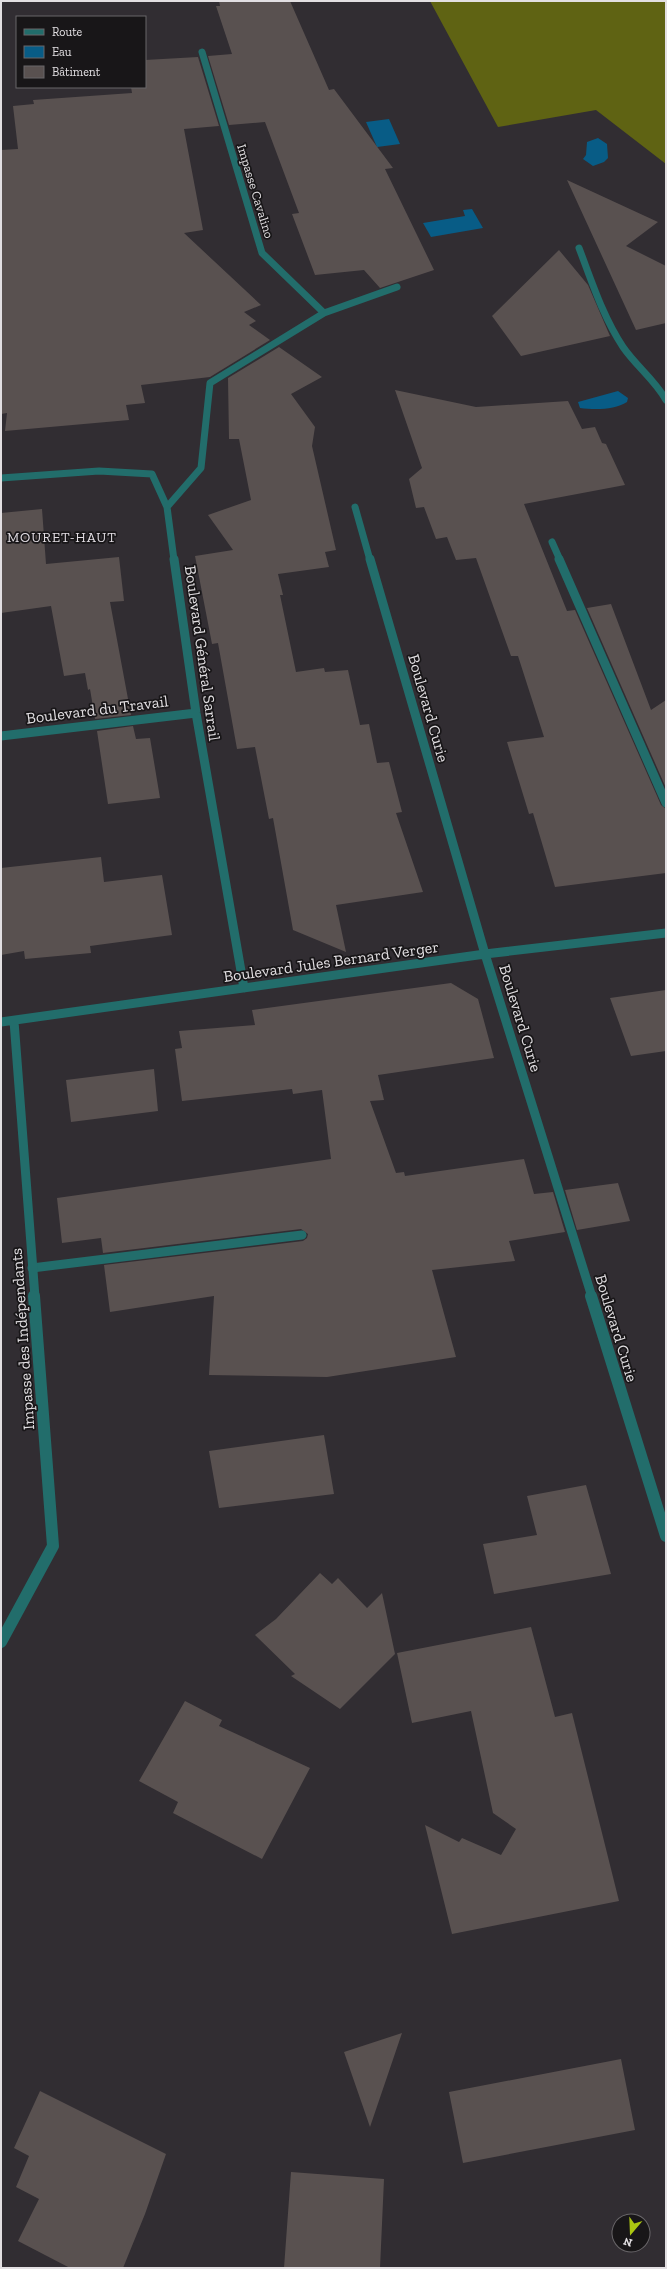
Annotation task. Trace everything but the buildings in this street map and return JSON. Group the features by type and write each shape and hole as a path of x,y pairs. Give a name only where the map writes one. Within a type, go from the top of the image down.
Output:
{"street":[{"name":"Impasse Cavalino","path":"202,52 262,253 324,313"},
{"path":"579,248 604,310 624,348 660,388 666,400"},
{"path":"166,507 201,468 210,382 324,313 396,287"},
{"name":"Boulevard Général Sarrail","path":"1,478 99,470 152,474 166,507 196,713 244,988"},
{"name":"Boulevard Curie","path":"355,506 485,954 666,1536"},
{"path":"552,542 666,803"},
{"name":"Boulevard du Travail","path":"1,736 196,713"},
{"name":"Boulevard Jules Bernard Verger","path":"1,1022 485,954 666,932"},
{"name":"Impasse des Indépendants","path":"1,1642 53,1546 14,1021"},
{"path":"32,1268 302,1235"}],"shaded area":[{"path":"430,1 666,1 666,164 596,110 498,127"}],"water":[{"path":"389,119 400,144 377,147 366,122"},
{"path":"598,138 607,144 608,158 604,162 593,166 583,159 586,155 587,142"},
{"path":"472,209 483,228 431,237 423,223 465,216 463,210"},
{"path":"618,391 628,398 627,402 622,405 605,409 580,408 578,402"}],"district":[{"name":"MOURET-HAUT","path":"62,537"}]}
